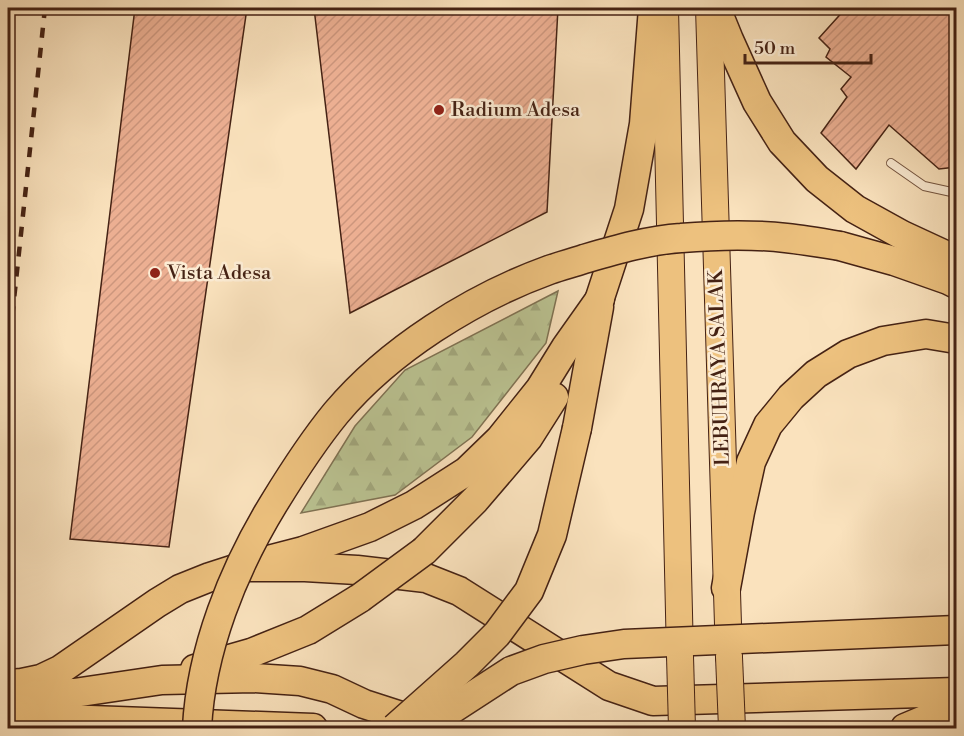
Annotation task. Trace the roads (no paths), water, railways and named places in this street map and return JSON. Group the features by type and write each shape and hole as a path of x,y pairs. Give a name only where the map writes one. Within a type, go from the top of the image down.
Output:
{"highway":[{"path":"653,8 668,123"},
{"path":"162,680 251,652 308,630 360,598 424,551 475,500 528,438 584,349 629,209 644,124 653,8"},
{"path":"665,8 682,729"},
{"name":"LEBUHRAYA SALAK","path":"709,8 732,729"},
{"path":"716,8 757,102 782,142 817,179 855,209 902,235 957,260"},
{"path":"197,729 198,702 207,656 221,612 255,533 299,462 336,413 366,382 403,350 459,314 501,291 549,270 619,249 680,238 738,236 785,238 840,246 894,261 957,284"},
{"path":"394,729 497,634 529,591 552,535 577,428 600,299"},
{"path":"8,684 41,679 60,670 180,589 210,577 303,551 370,527 414,505 467,471 500,439 540,389 600,299"},
{"path":"726,588 751,462 768,424 791,397 816,374 848,354 883,341 926,334 957,339"},
{"path":"241,567 315,567 426,578 459,591 609,686 653,701 957,692"},
{"path":"423,729 511,671 544,659 583,650 624,644 957,630"},
{"path":"8,695 74,693 162,680 254,678 300,681 332,689 364,704 439,729"},
{"path":"905,729 936,715 957,702"},
{"path":"8,717 313,729"}],"lane":[{"path":"891,163 924,186 957,193"}],"railway":[{"path":"8,356 45,8"}],"place":[{"name":"Radium Adesa","path":"439,110"},
{"name":"Vista Adesa","path":"155,273"}]}
